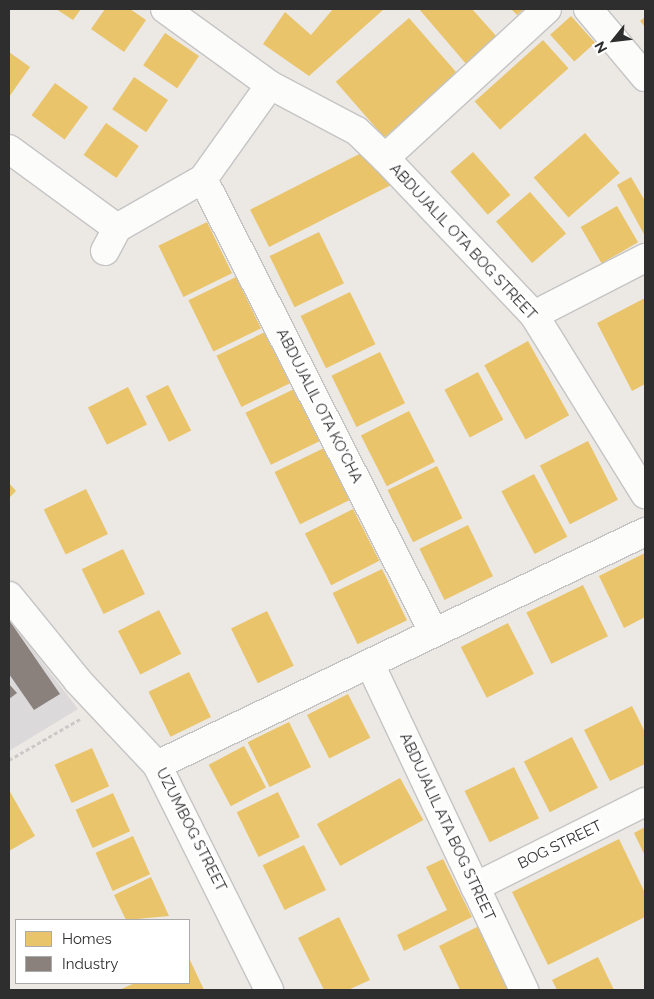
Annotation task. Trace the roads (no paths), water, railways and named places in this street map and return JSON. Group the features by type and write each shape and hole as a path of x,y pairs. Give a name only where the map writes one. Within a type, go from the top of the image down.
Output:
{"street":[{"name":"ABDUJALIL OTA BOG STREET","path":"165,9 270,85 357,131 385,158 534,315 645,494"},
{"path":"385,158 547,9"},
{"path":"588,9 645,77"},
{"path":"9,149 111,240 204,180 270,85"},
{"name":"ABDUJALIL OTA KO'CHA","path":"204,180 434,633"},
{"path":"534,315 645,258"},
{"path":"157,765 645,532"},
{"name":"UZUMBOG STREET","path":"9,596 103,707 157,765 270,990"},
{"name":"ABDUJALIL ATA BOG STREET","path":"370,664 524,990"},
{"name":"BOG STREET","path":"475,887 645,802"}]}
